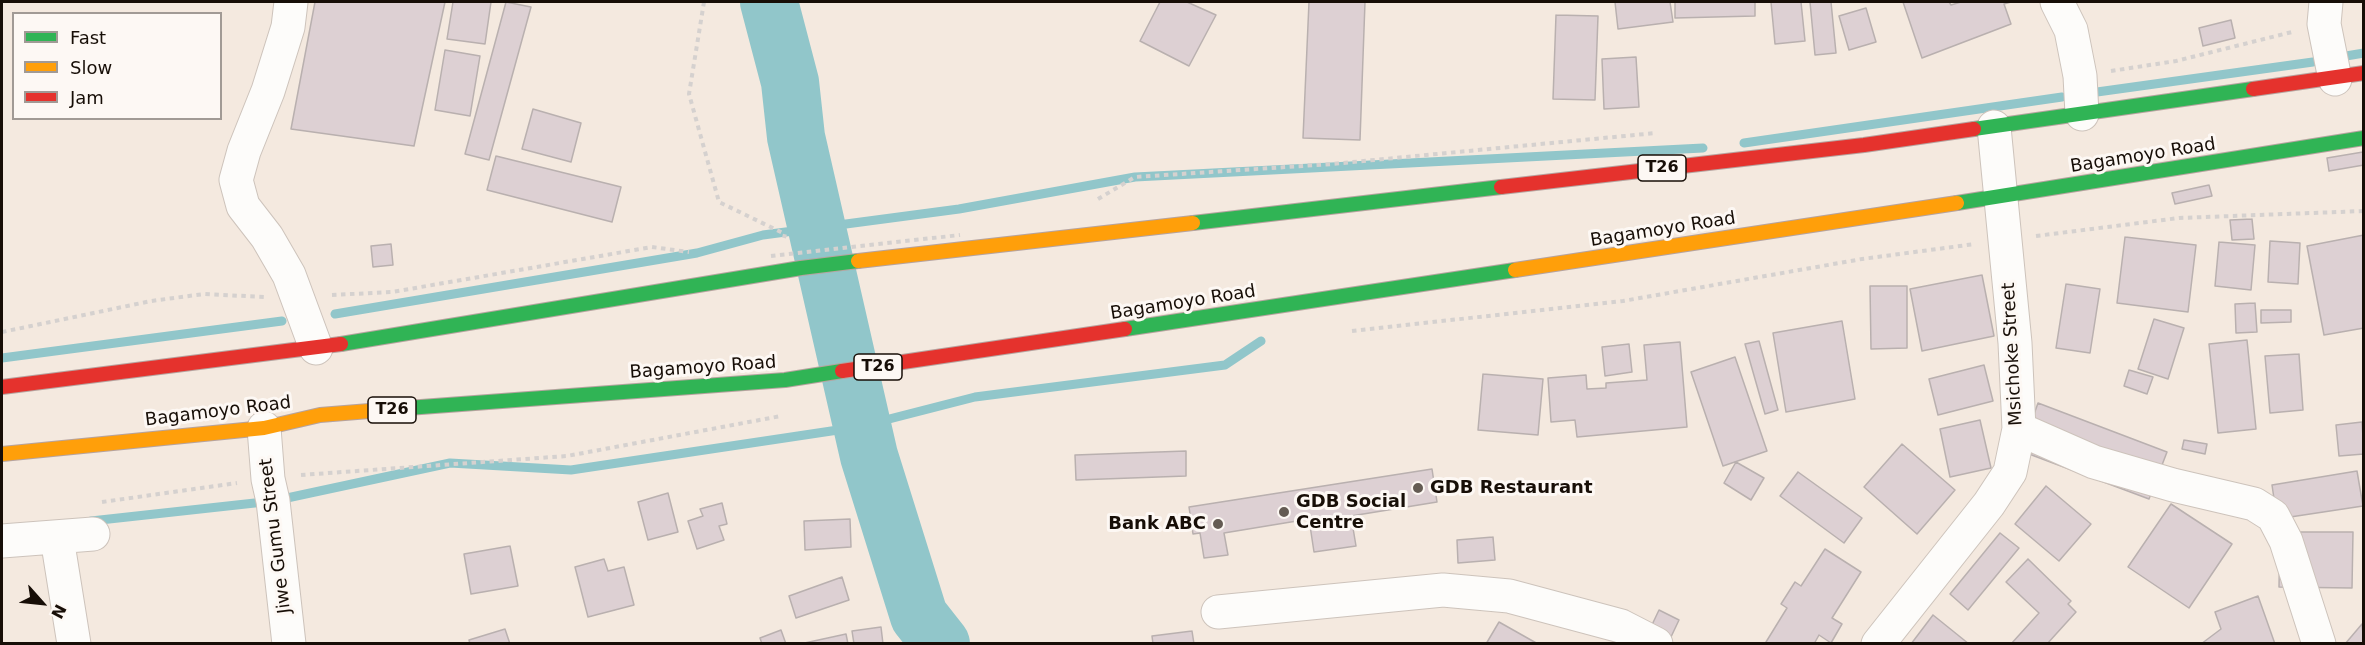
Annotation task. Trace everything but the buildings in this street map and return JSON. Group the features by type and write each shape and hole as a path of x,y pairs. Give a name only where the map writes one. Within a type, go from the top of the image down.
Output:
{"highway":[{"name":"T26","path":"2,387 316,348 959,242 1864,145 2349,76"},
{"name":"Bagamoyo Road","path":"2,454 264,428 320,415 785,380 972,354 2002,196 2364,138"}],"street":[{"path":"291,2 288,27 236,180 243,206 267,237 298,296 316,348"},
{"path":"2057,2 2071,30 2080,76 2082,114"},
{"path":"2325,13 2349,76"},
{"name":"Msichoke Street","path":"1878,644 1989,504 2010,472 2019,429 2015,343 1994,127"},
{"name":"Jiwe Gumu Street","path":"264,428 268,479 273,501 289,644"},
{"path":"2019,429 2094,462 2173,486 2254,504 2274,516 2286,541 2319,644"},
{"path":"2,541 93,534"},
{"path":"57,538 74,644"},
{"path":"1218,612 1443,590 1509,596 1621,626 1656,644"}],"path":[{"path":"704,2 689,94 718,202 785,234 773,273"},
{"path":"2080,76 2176,61 2325,13"},
{"path":"1095,201 1135,177 1332,164 1665,132"},
{"path":"1343,332 1623,301 1862,259 2179,218 2364,211"},
{"path":"761,256 959,242 972,233"},
{"path":"2,332 151,301 204,294 298,296 392,292 652,247 697,253"},
{"path":"567,456 789,415"}],"waterway":[{"path":"769,2 790,82 796,137 869,456 919,616 941,644"},
{"path":"2346,56 2364,53"},
{"path":"2097,92 2313,62"},
{"path":"1744,143 2062,97"},
{"path":"335,314 697,253 763,235 959,209 1135,177 1703,148"},
{"path":"2,358 282,321"},
{"path":"91,521 273,501 450,463 571,470 858,427 975,397 1225,365 1261,341"}],"traffic: fast":[{"path":"1974,129 2253,89"},
{"path":"1957,203 2364,138"},
{"path":"1193,223 1501,187"},
{"path":"341,344 801,268 858,261"},
{"path":"1125,329 1515,270"},
{"path":"394,409 785,380 842,371"}],"traffic: slow":[{"path":"1515,270 1957,203"},
{"path":"858,261 1193,223"},
{"path":"2,454 264,428 320,415 394,409"}],"traffic: jam":[{"path":"2253,89 2364,73"},
{"path":"1501,187 1864,145 1974,129"},
{"path":"842,371 1125,329"},
{"path":"2,387 341,344"}],"place":[{"name":"GDB Restaurant","path":"1418,488"},
{"name":"GDB Social Centre","path":"1284,512"},
{"name":"Bank ABC","path":"1218,524"}]}
